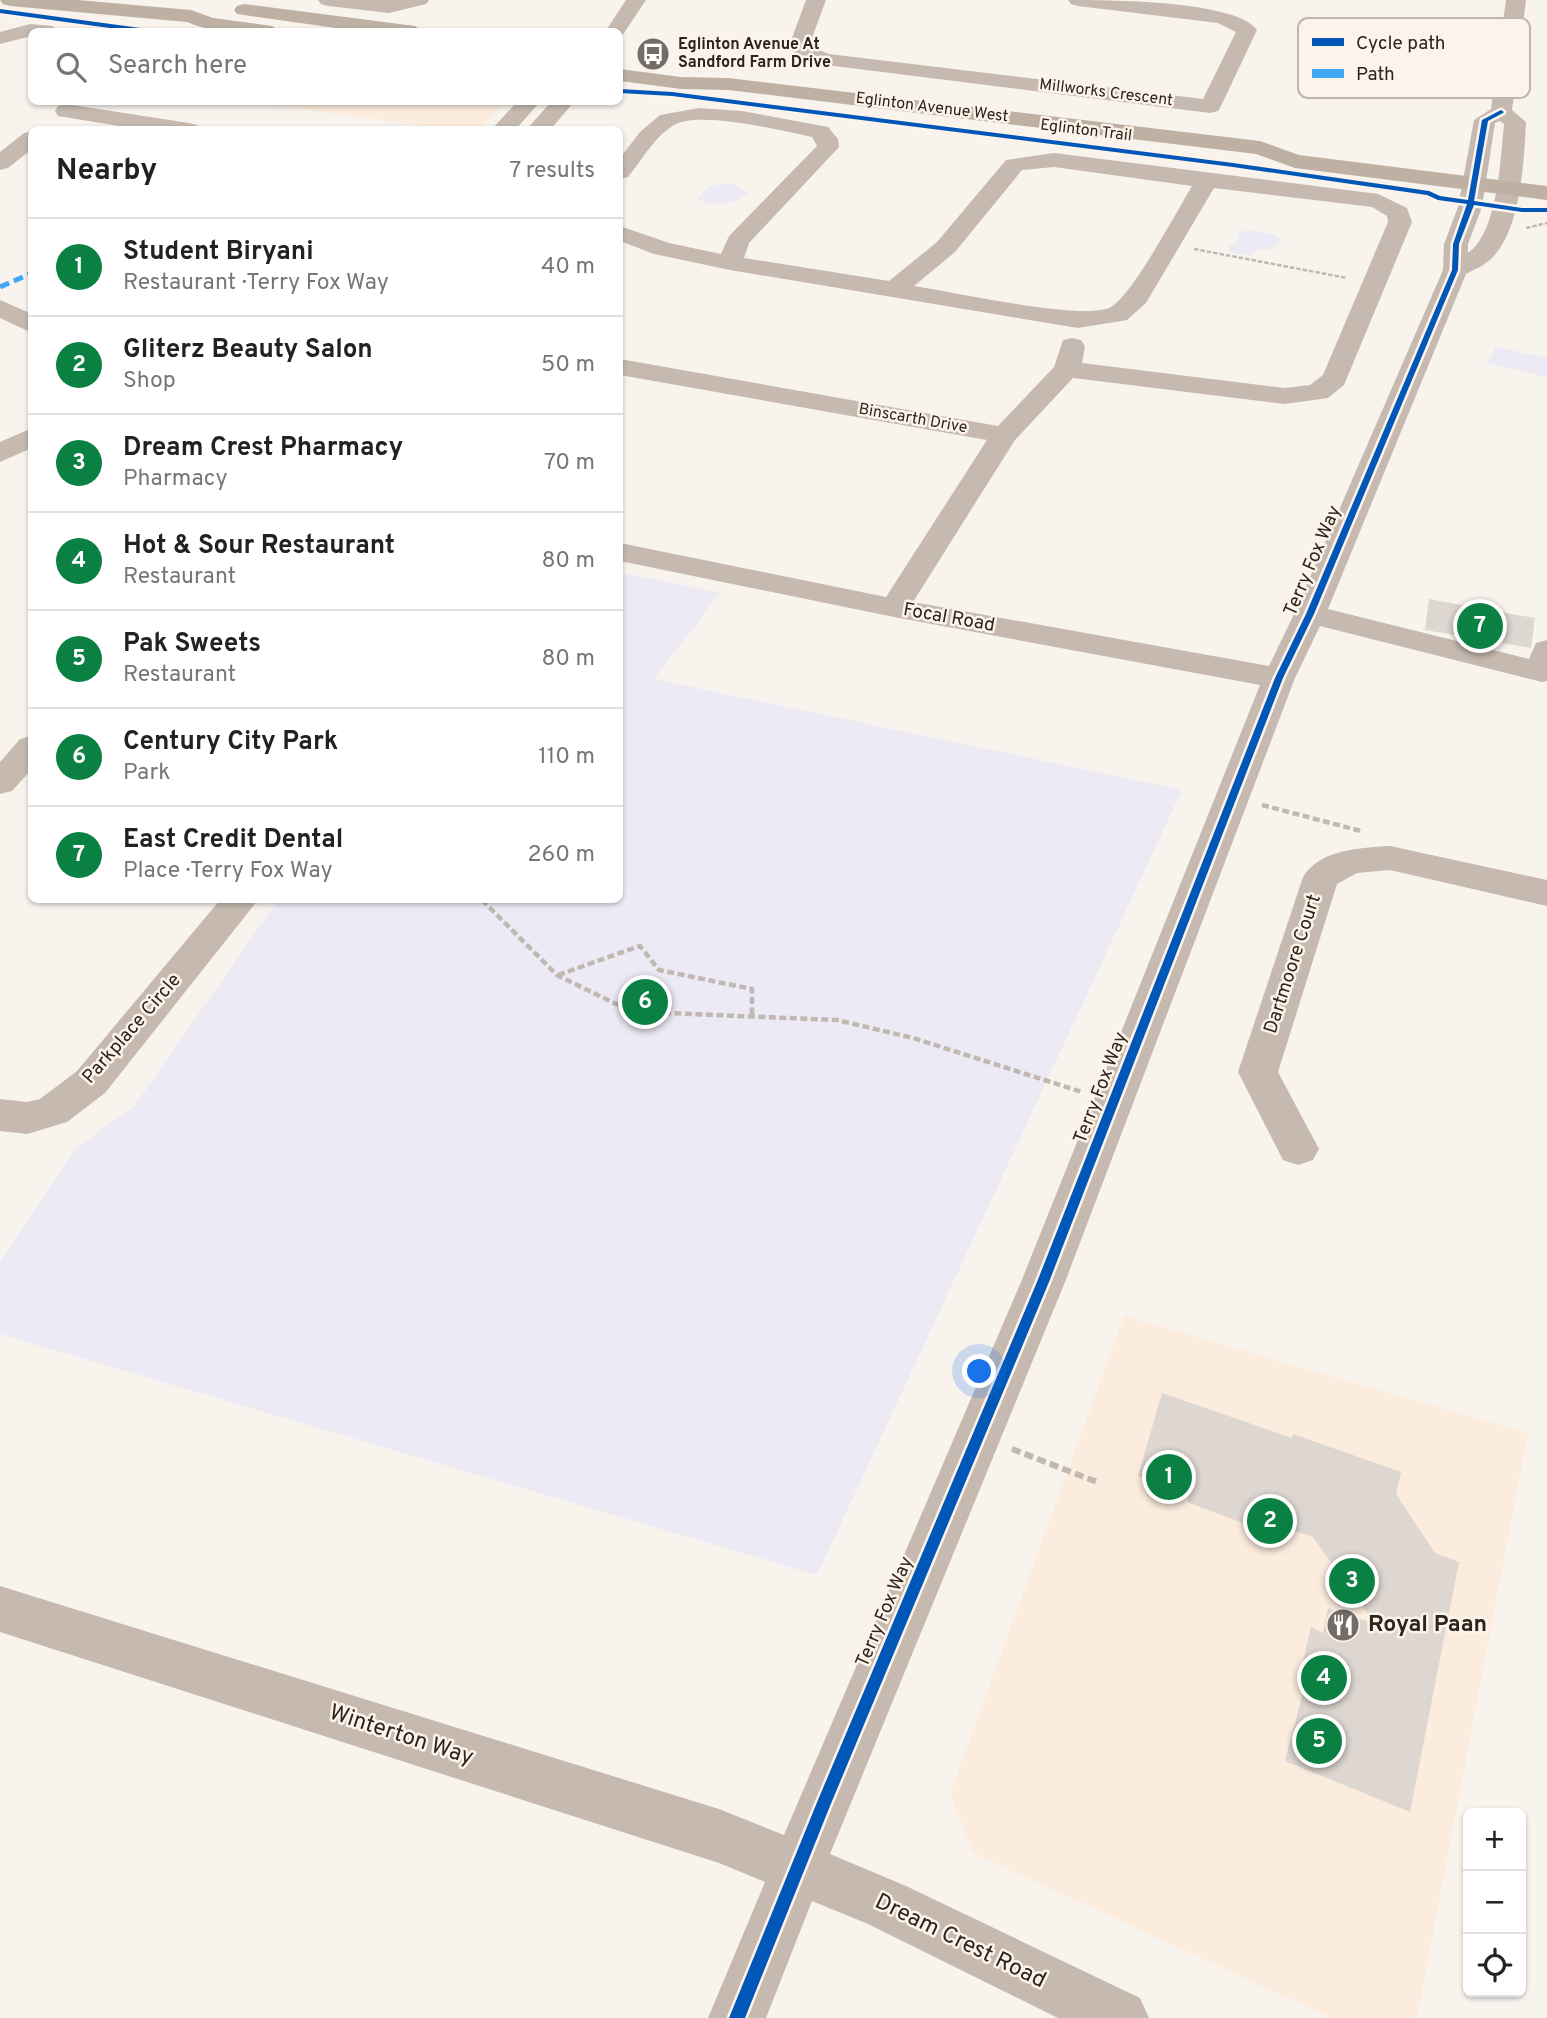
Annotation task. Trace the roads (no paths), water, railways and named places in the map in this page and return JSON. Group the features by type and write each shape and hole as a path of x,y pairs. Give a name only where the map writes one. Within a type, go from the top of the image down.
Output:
{"main road":[{"path":"10,0 67,7 104,4 191,16 209,24 240,28"},
{"path":"191,16 228,9 382,28"},
{"name":"Eglinton Avenue West","path":"623,57 691,66 728,84"},
{"name":"Eglinton Avenue West","path":"623,75 681,83 728,84 1260,148 1295,161 1509,178 1547,174"},
{"name":"Eglinton Avenue West","path":"1509,178 1547,192"}],"street":[{"path":"328,0 389,7 419,0"},
{"path":"618,28 636,0"},
{"name":"Millworks Crescent","path":"816,0 799,46 803,51 825,60 1210,106 1247,30 1234,21 1218,17 1078,0"},
{"path":"1514,18 1516,0"},
{"path":"0,38 28,31"},
{"path":"1455,270 1487,250 1502,212 1509,178 1514,122 1501,113 1503,98"},
{"path":"506,126 526,105"},
{"path":"541,126 560,105"},
{"path":"48,126 72,106 170,126"},
{"name":"Terry Fox Way","path":"737,2018 1114,1102 1279,678 1310,614 1455,270 1456,244 1470,207 1485,120 1501,113"},
{"path":"623,169 659,128 681,116 712,114 820,132 827,139 828,147 738,241 730,263"},
{"path":"7,166 28,142"},
{"path":"895,289 946,247 1014,165 1054,160 1378,201 1399,213 1400,222 1335,379 1318,393 1285,396 1067,369"},
{"path":"623,234 663,249 730,263 1078,320 1118,315 1137,298 1207,181"},
{"path":"0,308 28,323"},
{"path":"894,608 1004,435 1067,369 1078,320"},
{"name":"Binscarth Drive","path":"623,368 1004,435"},
{"path":"0,454 28,438"},
{"name":"Focal Road","path":"623,553 894,608 1279,678"},
{"path":"1310,614 1542,672 1547,650"},
{"path":"0,783 28,752"},
{"name":"Dartmoore Court","path":"1297,1149 1258,1072 1321,877 1350,861 1390,858 1547,893"},
{"name":"Parkplace Circle","path":"0,1115 27,1118 53,1111 91,1082 238,903"},
{"name":"Winterton Way","path":"0,1609 719,1836 800,1867"},
{"name":"Dream Crest Road","path":"800,1867 887,1905 1120,2018"}],"place":[{"name":"Eglinton Avenue At Sandford Farm Drive","path":"653,54"},
{"name":"East Credit Dental","path":"1480,626"},
{"name":"Century City Park","path":"645,1002"},
{"name":"Student Biryani","path":"1169,1477"},
{"name":"Gliterz Beauty Salon","path":"1270,1521"},
{"name":"Dream Crest Pharmacy","path":"1352,1581"},
{"name":"Royal Paan","path":"1343,1625"},
{"name":"Hot & Sour Restaurant","path":"1324,1678"},
{"name":"Pak Sweets","path":"1319,1741"}]}
